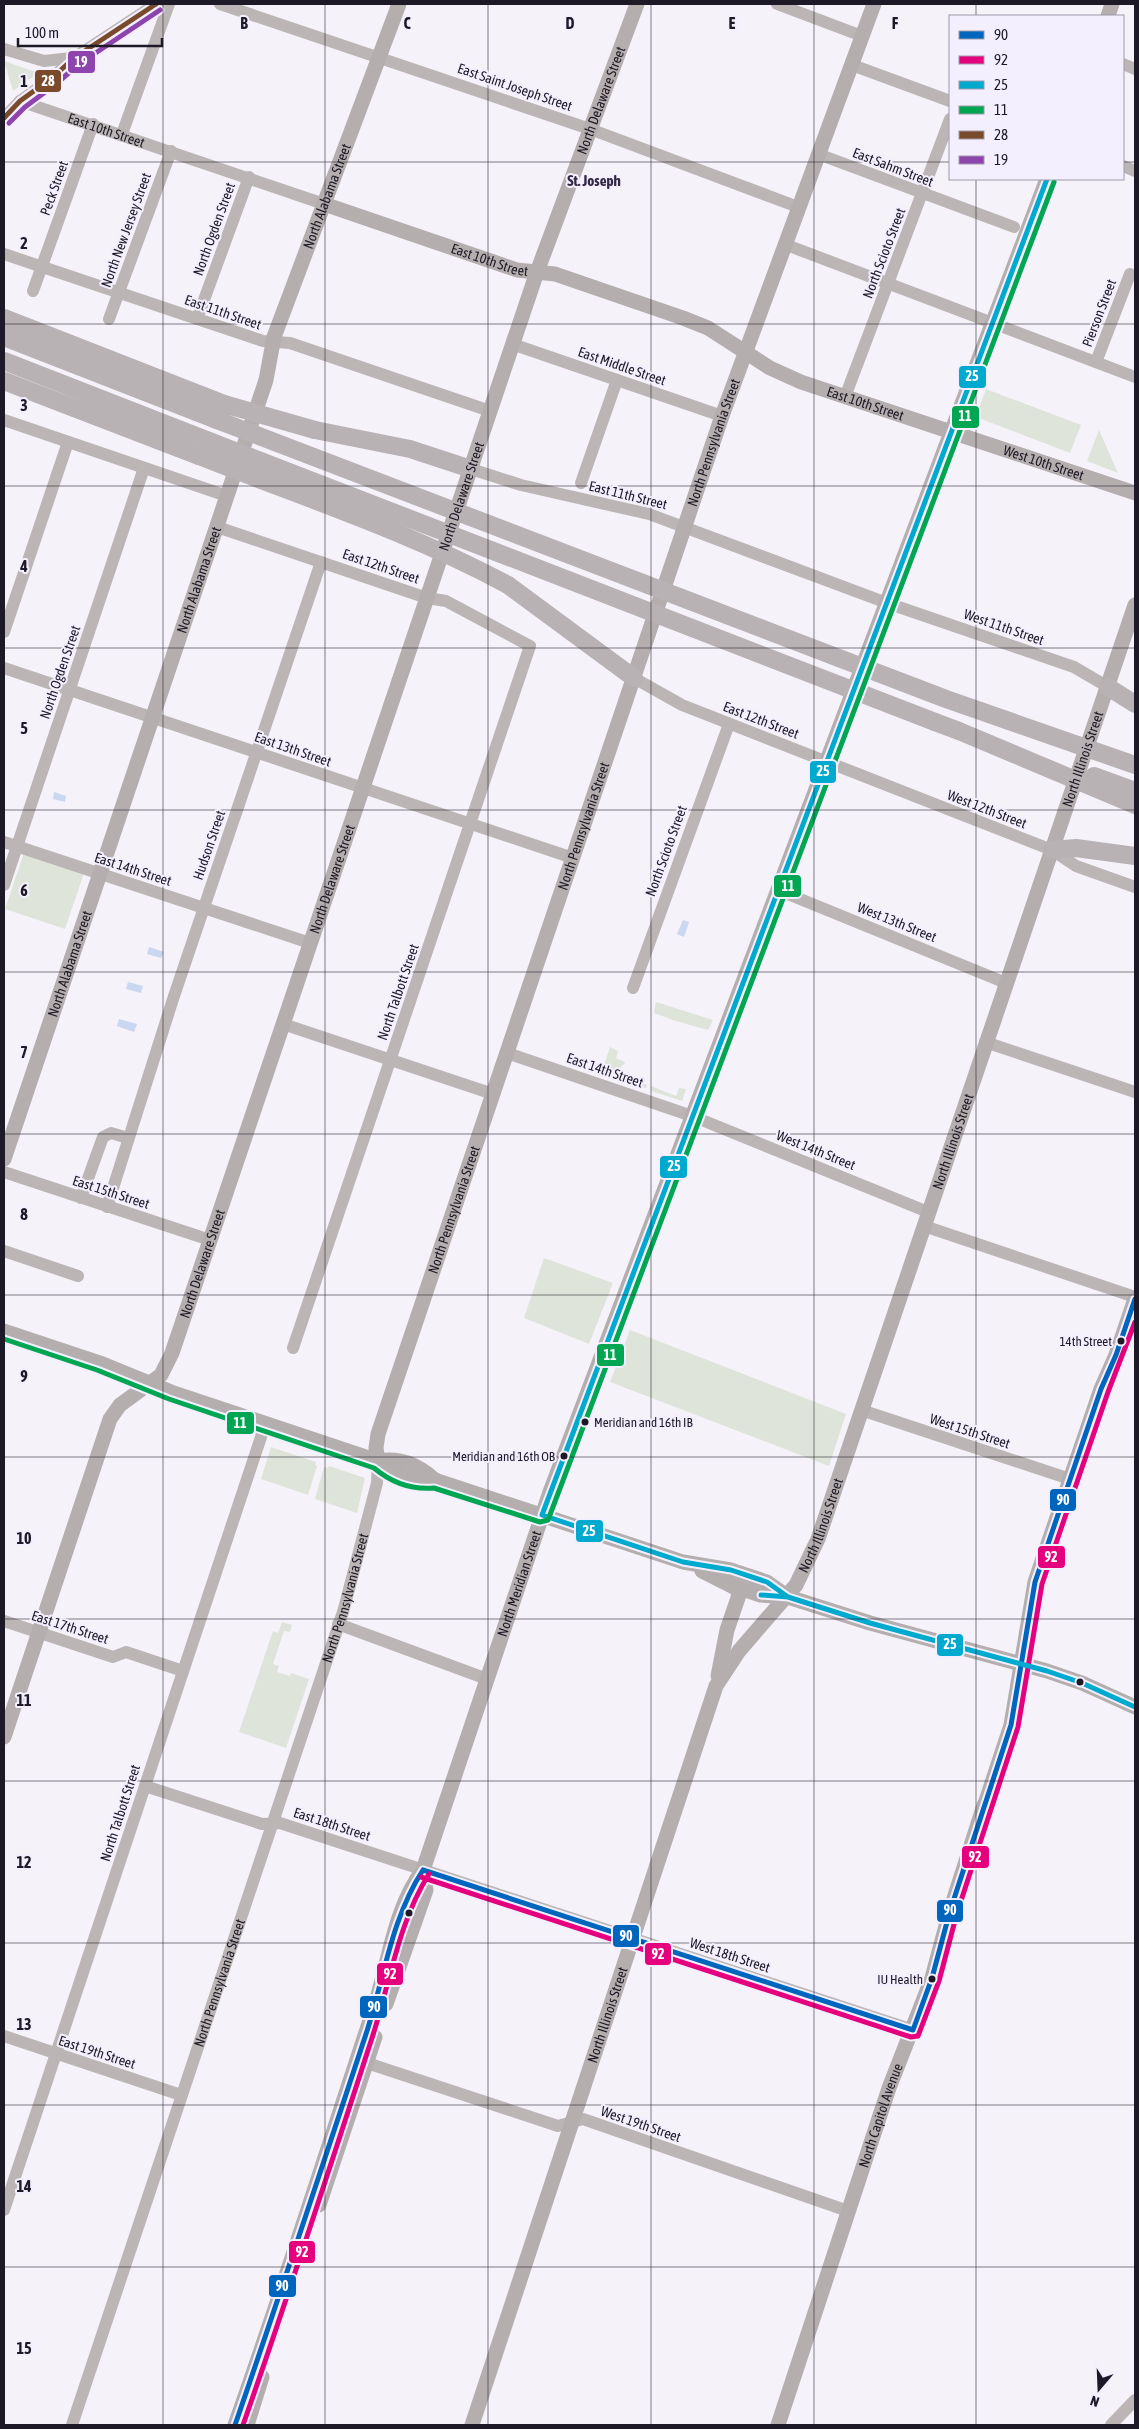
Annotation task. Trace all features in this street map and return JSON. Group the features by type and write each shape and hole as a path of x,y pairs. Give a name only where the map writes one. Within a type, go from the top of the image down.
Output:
{"highway":[{"path":"4,318 224,404 315,430 410,449 471,469"},
{"path":"4,337 772,633 987,713 1135,765"},
{"path":"4,361 958,731 1135,805"},
{"path":"4,381 383,528 475,568 508,585 634,678"},
{"path":"1108,687 1135,704"},
{"path":"987,713 1135,775"},
{"path":"958,731 1135,791"},
{"path":"1052,850 1076,848 1135,856"}],"main road":[{"name":"North Alabama Street","path":"4,1158 228,496 266,380 273,342 399,4"},
{"name":"North Delaware Street","path":"4,1737 110,1418 120,1405 161,1375 168,1364 512,344 637,4"},
{"name":"North Pennsylvania Street","path":"378,1461 376,1448 378,1434 722,416 874,4"},
{"name":"North Meridian Street","path":"234,2425 382,1984 405,1904 412,1885 423,1870 542,1515 825,761 887,603 1047,180"},
{"name":"East 10th Street","path":"324,204 517,270 555,274 683,318 708,328 780,373 951,432"},
{"name":"West 10th Street","path":"951,432 1135,493"},
{"name":"North Illinois Street","path":"472,2425 716,1686 739,1651 788,1596 812,1554 1135,605"},
{"name":"North Capitol Avenue","path":"778,2425 889,2088 932,1978 950,1911 1011,1725 1031,1594 1101,1388 1116,1355 1135,1298"},
{"path":"4,1331 100,1362 150,1383 265,1425 378,1461 391,1473 417,1482 435,1480 683,1562 740,1573 767,1582 788,1596 864,1621 1021,1664 1082,1683 1135,1707"},
{"path":"683,1562 738,1590 739,1595 727,1630 716,1686"},
{"path":"730,1585 760,1595 788,1596"},
{"name":"North Meridian Street","path":"246,2425 426,1890 423,1870"}],"street":[{"path":"4,118 20,101 52,78 74,58 156,4"},
{"path":"122,134 168,4"},
{"name":"East Saint Joseph Street","path":"220,4 590,129 798,207"},
{"path":"777,4 862,36"},
{"path":"4,49 44,61 74,58"},
{"path":"852,65 949,102"},
{"path":"4,109 13,96 50,72 60,69"},
{"name":"East 10th Street","path":"20,101 250,177 324,204"},
{"name":"North Scioto Street","path":"845,397 949,122"},
{"name":"Peck Street","path":"33,291 93,124"},
{"name":"North New Jersey Street","path":"109,319 171,151"},
{"name":"East Sahm Street","path":"818,154 1014,227"},
{"name":"North Ogden Street","path":"197,319 250,177"},
{"path":"784,244 1135,377"},
{"name":"East 11th Street","path":"4,254 263,341 290,344 490,411"},
{"name":"Pierson Street","path":"1096,362 1130,274"},
{"name":"East Middle Street","path":"512,344 722,416"},
{"path":"581,483 617,380"},
{"path":"4,420 228,496"},
{"path":"4,632 68,442"},
{"name":"North Ogden Street","path":"4,885 144,468"},
{"name":"East 11th Street","path":"471,469 521,485 649,514 887,603"},
{"name":"East 12th Street","path":"217,527 426,598 446,601 530,646"},
{"name":"Hudson Street","path":"106,1207 204,908 321,562"},
{"name":"West 11th Street","path":"887,603 1074,667 1108,687"},
{"name":"North Talbott Street","path":"294,1348 530,646"},
{"name":"East 13th Street","path":"4,668 573,858"},
{"name":"East 12th Street","path":"634,678 671,700 825,761"},
{"name":"North Scioto Street","path":"632,988 729,724"},
{"name":"West 12th Street","path":"825,761 1052,850 1068,862 1135,887"},
{"name":"East 14th Street","path":"4,842 310,943"},
{"name":"West 13th Street","path":"778,890 1006,983"},
{"path":"283,1024 493,1094"},
{"path":"985,1042 1135,1092"},
{"name":"East 14th Street","path":"507,1053 692,1116"},
{"name":"West 14th Street","path":"692,1116 926,1219 1135,1298"},
{"path":"81,1198 103,1136 111,1133 128,1138"},
{"name":"East 15th Street","path":"4,1172 210,1240"},
{"path":"4,1251 78,1276"},
{"name":"West 15th Street","path":"861,1410 1070,1479"},
{"name":"North Talbott Street","path":"4,2210 265,1425"},
{"name":"North Pennsylvania Street","path":"72,2425 338,1624 377,1483 378,1461"},
{"name":"East 17th Street","path":"4,1621 113,1657 126,1652 184,1671"},
{"path":"338,1624 487,1679"},
{"name":"East 18th Street","path":"145,1786 262,1824 280,1823 423,1870"},
{"name":"West 18th Street","path":"423,1870 913,2030"},
{"name":"East 19th Street","path":"4,2036 182,2095"},
{"name":"West 19th Street","path":"367,2063 554,2125 563,2126 583,2120 848,2211"},
{"path":"1111,2425 1135,2400"}],"shaded area":[{"path":"4,61 38,73 13,91"},
{"path":"986,389 1081,425 1070,453 976,417"},
{"path":"1099,430 1118,473 1087,461"},
{"path":"24,853 84,873 65,929 5,909"},
{"path":"656,1002 713,1020 708,1030 681,1022 654,1013"},
{"path":"610,1047 618,1051 616,1058 625,1062 618,1074 647,1085 646,1088 601,1074"},
{"path":"651,1086 676,1096 679,1088 686,1089 682,1101 651,1091"},
{"path":"544,1258 613,1283 589,1344 524,1318"},
{"path":"630,1330 846,1414 829,1466 610,1382"},
{"path":"271,1447 316,1462 315,1465 317,1466 308,1495 261,1479"},
{"path":"329,1466 365,1478 357,1513 315,1499 324,1467 328,1468"},
{"path":"282,1622 292,1625 290,1632 284,1631 273,1664 279,1666 277,1672 290,1676 291,1673 309,1679 286,1748 239,1732 273,1631 278,1633"}],"water":[{"path":"54,792 66,796 65,802 53,799"},
{"path":"683,920 689,922 684,937 677,934"},
{"path":"149,947 164,952 161,958 147,954"},
{"path":"128,982 143,986 141,993 126,989"},
{"path":"119,1019 137,1024 134,1032 117,1026"}],"transit line":[{"name":"28","path":"4,118 20,101 52,78 74,58 156,4"},
{"name":"19","path":"9,123 25,107 79,64 160,10"},
{"name":"25","path":"788,1597 767,1582 731,1570 683,1562 542,1515 1047,180"},
{"name":"11","path":"4,1339 97,1370 169,1399 374,1468 388,1478 410,1487 434,1488 540,1522 548,1520 1054,182"},
{"name":"90","path":"423,1870 913,2030 932,1978 950,1911 1011,1725 1035,1582 1101,1389 1116,1355 1135,1299"},
{"name":"92","path":"421,1877 911,2037 918,2036 939,1981 957,1913 1018,1727 1042,1584 1108,1392 1135,1322"},
{"name":"25","path":"761,1595 788,1597 870,1623 1047,1671 1082,1683 1135,1707"},
{"name":"90","path":"235,2425 366,2034 396,1929 412,1889 423,1870"},
{"name":"92","path":"243,2425 293,2280 372,2038 402,1933 418,1893 429,1874"}],"place":[{"name":"14th Street","path":"1121,1341"},
{"name":"Meridian and 16th IB","path":"585,1422"},
{"name":"Meridian and 16th OB","path":"564,1456"},
{"name":"IU Health","path":"932,1979"}],"district":[{"name":"St. Joseph","path":"594,180"}]}
